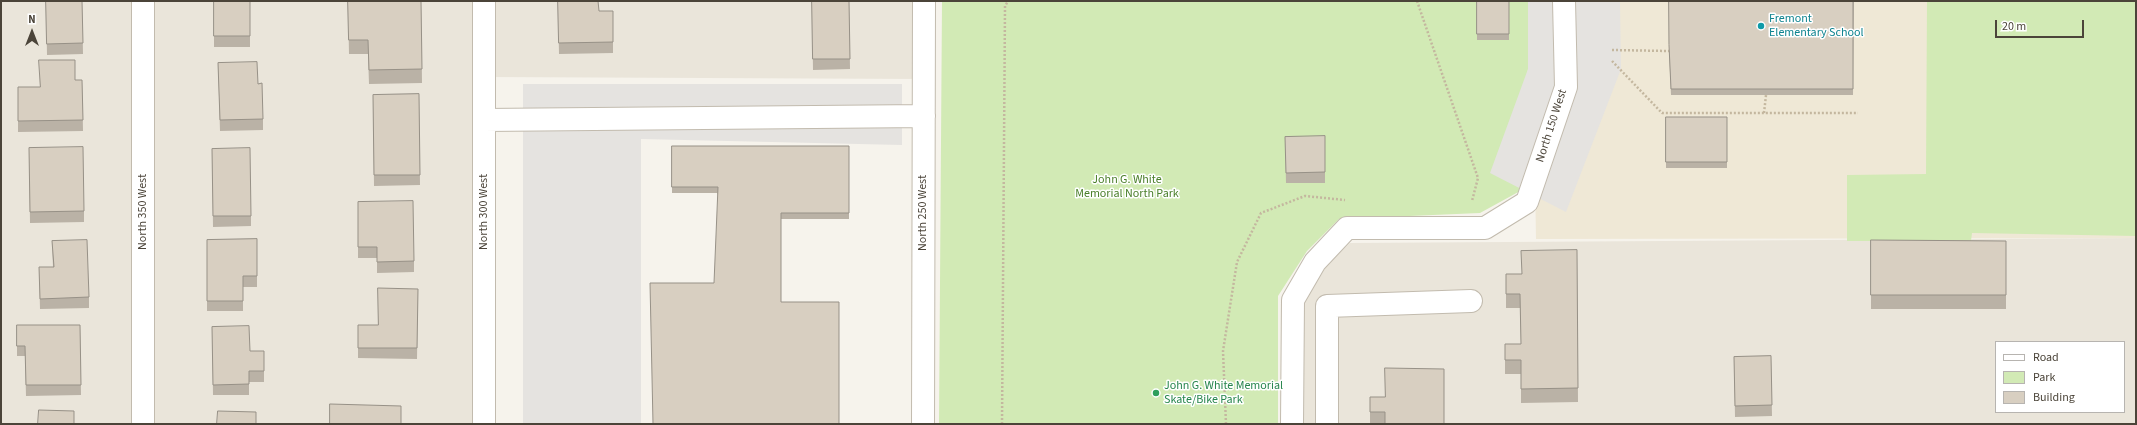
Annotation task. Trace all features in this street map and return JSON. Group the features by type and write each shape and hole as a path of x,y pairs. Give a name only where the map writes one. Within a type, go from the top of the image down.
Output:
{"street":[{"name":"North 350 West","path":"143,1 143,424"},
{"name":"North 300 West","path":"484,1 484,424"},
{"name":"North 250 West","path":"923,424 924,1"},
{"name":"North 150 West","path":"1292,424 1293,300 1315,262 1347,228 1485,228 1527,202 1566,87 1564,1"},
{"path":"484,120 924,116"},
{"path":"1327,424 1327,306 1471,302"}],"path":[{"path":"1002,424 1005,6 1008,1"},
{"path":"1612,50 1669,51"},
{"path":"1612,62 1662,113 1858,113"},
{"path":"1764,113 1766,94"}],"shaded area":[{"path":"1,1 924,1 923,79 486,77 484,424 1,424"},
{"path":"1528,1 1620,1 1621,69 1566,212 1490,173 1528,69"},
{"path":"1532,1 2136,1 2136,238 1536,239"},
{"path":"523,84 902,84 902,145 641,139 641,424 523,424"},
{"path":"2136,238 2136,424 1302,424 1302,302 1322,268 1350,243"}],"green space":[{"name":"John G. White Memorial North Park","path":"942,1 1528,1 1528,69 1522,190 1480,213 1339,219 1307,251 1278,296 1278,424 939,424"},
{"path":"1927,1 2136,1 2136,236 1972,233 1971,241 1847,241 1847,175 1926,174"}],"building":[{"path":"46,1 82,1 83,43 47,44"},
{"path":"214,1 250,1 250,36 214,36"},
{"path":"348,1 421,1 422,69 369,70 368,40 349,40"},
{"path":"558,1 598,1 599,11 613,11 613,42 559,43"},
{"path":"812,1 849,1 850,59 813,59"},
{"path":"1477,1 1509,1 1509,34 1477,34"},
{"name":"Fremont Elementary School","path":"1669,1 1853,1 1853,89 1671,89"},
{"path":"39,60 75,60 75,80 82,80 83,120 18,121 18,87 40,87"},
{"path":"257,62 258,84 262,83 263,119 220,120 218,63"},
{"path":"419,94 420,175 374,175 373,95"},
{"path":"1666,117 1727,117 1727,162 1666,162"},
{"path":"1325,136 1325,172 1286,173 1285,137"},
{"path":"672,146 849,146 849,213 781,213 781,302 839,302 839,424 653,424 650,283 714,283 718,187 672,187"},
{"path":"83,147 84,211 30,212 29,148"},
{"path":"250,148 251,216 213,216 212,149"},
{"path":"413,201 414,261 377,262 377,247 358,247 358,202"},
{"path":"257,239 257,276 243,276 243,301 207,301 207,240"},
{"path":"87,240 89,297 40,299 39,267 54,267 52,241"},
{"path":"1871,240 2006,241 2006,295 1871,295"},
{"path":"1577,250 1578,388 1521,389 1521,360 1505,360 1505,344 1521,344 1520,294 1506,294 1506,274 1522,274 1521,251"},
{"path":"378,288 418,289 417,348 358,348 358,325 378,325"},
{"path":"17,325 80,325 81,385 26,385 25,346 17,346"},
{"path":"249,326 250,351 264,351 264,371 249,371 249,384 213,385 212,327"},
{"path":"1771,356 1772,405 1735,406 1734,357"},
{"path":"1385,368 1444,369 1444,424 1385,424 1385,412 1370,412 1370,397 1385,397"},
{"path":"330,404 401,406 401,424 330,424"},
{"path":"39,410 74,411 74,424 38,424"},
{"path":"218,411 256,412 256,424 217,424"}],"place":[{"name":"Fremont Elementary School","path":"1761,26"},
{"name":"John G. White Memorial Skate/Bike Park","path":"1156,393"}]}
